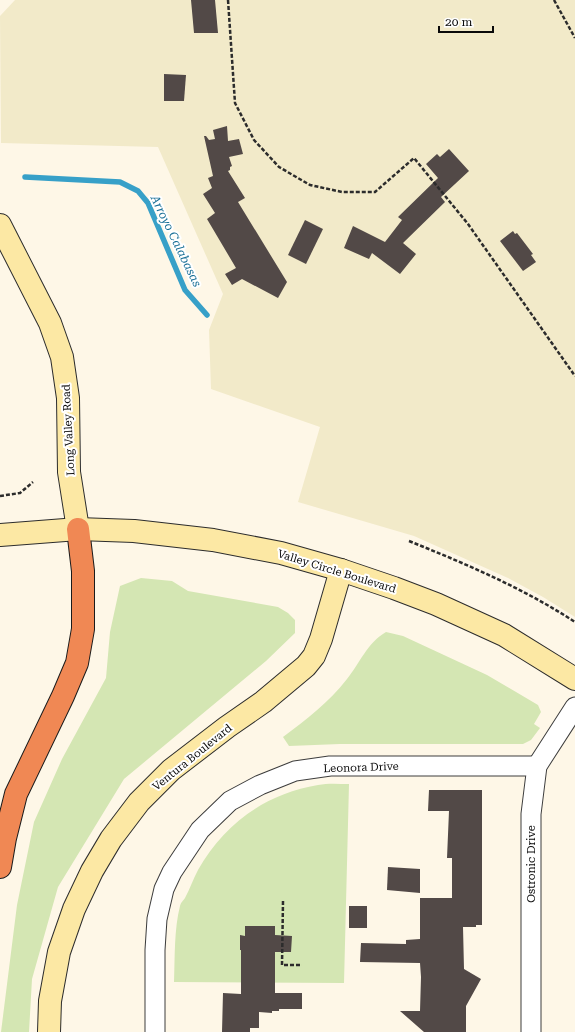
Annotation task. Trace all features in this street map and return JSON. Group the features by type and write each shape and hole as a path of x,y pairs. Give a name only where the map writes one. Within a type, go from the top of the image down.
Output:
{"highway":[{"path":"0,867 5,838 16,794 63,696 76,663 83,629 83,571 78,529"}],"main road":[{"name":"Long Valley Road","path":"0,225 50,323 62,357 68,398 69,472 78,529"},
{"name":"Valley Circle Boulevard","path":"0,536 78,529 134,531 213,540 281,553 340,570 436,604 498,632 575,679"},
{"name":"Ventura Boulevard","path":"49,1032 50,1001 59,952 74,909 92,871 111,839 139,802 171,770 227,727 263,702 306,666 314,656 321,638 340,570"}],"street":[{"name":"Ostronic Drive","path":"531,1032 531,814 537,766 564,721 575,707"},
{"name":"Leonora Drive","path":"155,1032 155,950 157,919 164,889 172,872 200,830 230,801 260,785 295,771 330,766 537,766"}],"path":[{"path":"228,0 235,103 254,140 279,167 310,185 342,192 375,192 414,158 468,224 575,376"},
{"path":"554,0 575,38"},
{"path":"0,496 20,493 33,482"},
{"path":"409,541 489,574 575,622"},
{"path":"283,901 282,965 302,965"}],"shaded area":[{"path":"15,0 575,0 575,617 508,578 414,536 298,502 320,427 211,389 209,330 223,294 158,147 1,143 0,16"}],"green space":[{"path":"141,578 172,581 188,591 278,607 288,613 295,620 295,633 266,661 124,779 58,887 32,979 29,1032 1,1032 17,905 34,822 62,759 106,678 110,632 120,586"},
{"path":"386,632 403,636 487,675 538,705 541,712 534,724 540,728 531,740 523,744 340,744 289,746 283,737 309,717 333,695 352,673 369,647"},
{"path":"349,784 344,983 174,982 176,934 180,905 187,895 198,870 220,839 233,825 248,814 281,796 299,789 318,785"}],"building":[{"path":"191,0 215,0 218,33 194,33"},
{"path":"164,74 186,75 184,101 164,101"},
{"path":"227,126 228,141 239,139 243,154 229,157 232,166 228,171 245,198 238,202 287,282 278,298 242,279 232,285 225,274 236,268 207,219 215,213 203,194 212,188 208,178 213,176 204,136 206,136 209,140 215,139 213,130"},
{"path":"449,149 469,171 441,197 445,202 403,243 416,254 400,274 372,253 369,259 344,248 353,226 385,242 402,220 398,217 438,178 426,164 437,154 440,157"},
{"path":"305,220 323,229 306,264 288,255"},
{"path":"513,231 515,234 517,233 533,254 531,255 536,262 523,271 500,241"},
{"path":"429,790 482,790 482,925 476,925 476,927 463,927 464,969 481,979 466,1006 466,1032 424,1032 400,1011 420,1011 420,963 360,962 361,943 406,944 406,940 420,939 420,898 452,898 452,858 447,858 449,811 428,811"},
{"path":"388,867 420,869 420,893 387,890"},
{"path":"349,906 367,906 367,928 349,928"},
{"path":"245,926 275,926 275,935 292,936 291,952 275,952 275,993 302,993 302,1009 279,1009 279,1011 272,1011 272,1013 259,1012 259,1028 250,1028 250,1032 222,1032 223,993 241,994 240,935 245,936"}],"waterway":[{"name":"Arroyo Calabasas","path":"25,177 120,182 138,191 148,203 185,290 207,315"}]}
